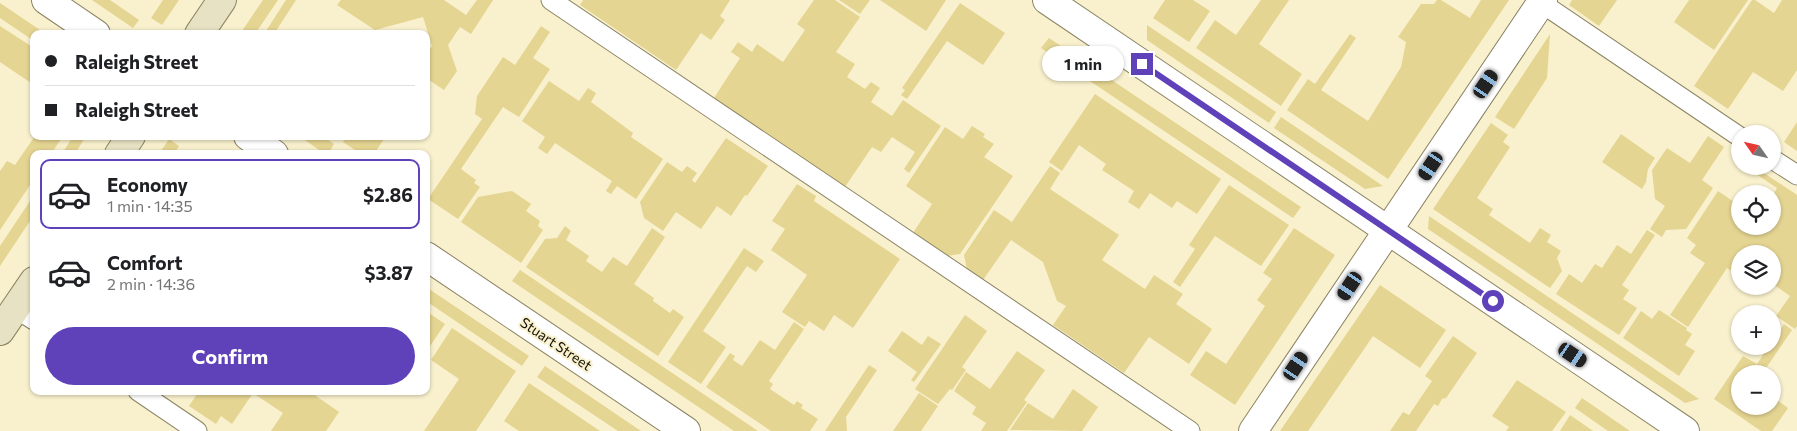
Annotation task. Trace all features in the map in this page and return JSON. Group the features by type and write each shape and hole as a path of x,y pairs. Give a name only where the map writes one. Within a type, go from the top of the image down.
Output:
{"street":[{"path":"46,0 90,30"},
{"path":"202,30 222,0"},
{"path":"1047,0 1685,431"},
{"path":"1253,431 1540,1"},
{"path":"254,140 268,150"},
{"name":"Stuart Street","path":"430,259 686,431"},
{"path":"0,331 25,314 30,296"}],"lane":[{"path":"551,0 1190,431"},
{"path":"1540,1 1731,131"},
{"path":"1781,165 1797,175"},
{"path":"144,395 197,431"}],"shaded area":[{"path":"92,0 110,0 139,20 133,28"},
{"path":"163,0 179,0 162,25 151,18"},
{"path":"263,0 278,0 258,30 243,30"},
{"path":"286,0 296,0 277,30 267,30"},
{"path":"341,0 444,0 466,15 477,0 493,0 471,34 460,27 448,45 457,71 444,90 430,81 430,49 432,46 430,30 427,30 423,17 375,30 337,5"},
{"path":"583,0 730,0 720,16 725,20 711,40 701,33 676,70 580,5"},
{"path":"814,0 835,0 860,17 836,52 855,64 847,77 865,89 871,82 880,88 871,102 892,116 903,100 941,126 909,173 904,169 915,152 892,137 881,152 872,147 845,187 714,98 740,58 731,52 738,42 752,52 757,44 783,62 805,30 797,24"},
{"path":"839,0 870,0 860,14"},
{"path":"880,0 946,0 926,31"},
{"path":"1165,0 1193,0 1210,11 1189,42 1153,18"},
{"path":"1261,0 1289,0 1259,44 1302,74 1281,106 1196,48 1215,20 1236,35"},
{"path":"1437,0 1441,0 1470,18 1481,0 1509,0 1388,179 1287,110 1308,79 1315,84 1350,34 1356,38 1321,90 1368,121 1401,67 1406,42 1398,37 1421,4 1434,4"},
{"path":"1572,0 1617,0 1599,26 1569,5"},
{"path":"1689,0 1748,0 1714,50 1674,22"},
{"path":"1752,0 1755,0 1774,13 1782,0 1797,0 1797,70 1783,91 1753,72 1728,109 1694,86"},
{"path":"0,3 40,30 30,30 30,38 0,18"},
{"path":"960,3 1005,33 983,65 947,41 907,99 901,95 905,90 902,88"},
{"path":"1147,25 1276,112 1269,123 1147,40"},
{"path":"0,26 30,45 30,82 0,62"},
{"path":"541,26 550,32 533,58 550,69 519,117 503,107 461,169 476,180 474,183 480,187 458,219 430,200 430,196 482,119 475,114 477,96 503,57 515,65"},
{"path":"1550,34 1547,78 1514,129 1495,117"},
{"path":"1049,38 1301,207 1293,218 1041,48"},
{"path":"549,81 579,101 588,88 596,93 591,102 633,133 631,137 663,159 636,199 617,186 611,194 606,191 612,181 555,143 547,154 538,148 545,137 522,121"},
{"path":"1095,94 1221,179 1197,214 1177,201 1172,208 1150,193 1139,209 1128,202 1134,191 1102,170 1106,164 1079,145 1062,171 1049,162"},
{"path":"1281,117 1383,186 1365,189 1274,128"},
{"path":"1797,122 1797,151 1784,142"},
{"path":"1491,123 1508,135 1503,142 1510,147 1477,198 1493,209 1489,215 1530,243 1540,228 1551,235 1547,242 1561,251 1557,258 1562,271 1550,288 1433,209"},
{"path":"972,126 985,134 983,137 994,144 984,157 1013,176 960,254 947,256 913,233 932,204 906,186 945,127 963,139"},
{"path":"1621,134 1655,158 1648,169 1646,182 1642,189 1602,162"},
{"path":"1708,136 1724,147 1702,180 1713,188 1686,229 1666,230 1662,237 1650,229 1665,206 1655,199 1652,170 1667,148 1690,163"},
{"path":"726,138 768,166 731,216 717,206 701,229 676,212 663,231 644,218 640,202 667,162 682,172 687,166 697,173 692,180 695,183"},
{"path":"32,140 60,140 54,150 30,150 30,185 0,230 0,171 7,161 15,165"},
{"path":"71,140 84,140 77,150 64,150"},
{"path":"168,140 179,146 176,150 162,150"},
{"path":"305,140 328,140 334,144 330,150 319,150"},
{"path":"344,140 383,140 377,150 355,150 343,142"},
{"path":"1050,166 1060,173 1050,189 1119,235 1102,260 1145,289 1154,275 1183,294 1176,304 1212,329 1189,364 1149,337 1124,373 1053,325 1066,306 1057,301 1043,262 1011,240 983,280 967,270 964,255 994,210 1012,222"},
{"path":"1758,175 1767,175 1797,195 1797,326 1795,329 1781,319 1781,309 1790,296 1781,290 1781,245 1731,245 1731,271 1727,268 1688,327 1670,315 1705,263 1690,253 1696,245 1687,238 1718,191 1731,200 1731,235 1781,235 1781,185 1772,185"},
{"path":"797,184 816,196 814,201 900,259 853,328 834,315 824,331 809,321 805,327 782,312 807,275 771,250 785,229 772,221"},
{"path":"1229,185 1289,225 1261,266 1215,236 1180,287 1173,282 1195,249 1189,245"},
{"path":"512,191 531,204 526,211 540,221 538,226 543,230 521,263 461,222 478,197"},
{"path":"30,201 30,221 0,266 0,246"},
{"path":"1429,216 1699,399 1685,403 1428,229"},
{"path":"565,226 571,231 566,240 589,256 586,261 602,272 613,257 627,266 652,228 665,237 634,284 654,298 653,301 670,313 673,309 684,317 658,356 526,267 545,239 557,238"},
{"path":"1294,228 1335,255 1235,405 1190,375 1206,351 1226,364 1265,306 1257,300 1272,279 1263,273"},
{"path":"1647,230 1655,235 1622,285 1629,290 1623,299 1637,308 1619,335 1556,294 1569,274 1582,283 1595,264 1602,268 1617,245 1631,254"},
{"path":"744,248 764,261 756,272 747,266 703,331 726,347 701,384 668,362"},
{"path":"520,270 758,431 734,431 512,281"},
{"path":"1380,285 1446,330 1420,368 1373,336 1308,431 1280,431"},
{"path":"430,290 529,356 522,366 430,304"},
{"path":"1659,310 1687,328 1686,330 1692,334 1685,345 1695,351 1679,376 1623,338 1641,311 1652,319"},
{"path":"430,314 445,324 430,346"},
{"path":"965,315 987,331 962,367 966,370 952,390 950,389 938,404 915,389"},
{"path":"794,322 804,329 769,381 773,384 770,389 794,405 797,401 803,405 801,408 818,419 810,431 771,431 706,387 730,353 735,356 733,360 742,366 760,340 775,350"},
{"path":"1784,324 1792,330 1781,346 1781,329"},
{"path":"452,328 516,371 476,431 424,431 459,379 431,360"},
{"path":"902,331 922,345 928,336 941,344 914,382 911,380 917,372 888,351"},
{"path":"1453,336 1477,353 1446,398 1442,399 1438,406 1434,404 1416,431 1390,431 1403,412 1409,415 1432,381 1425,376"},
{"path":"1017,351 1045,370 1024,400 1027,402 1007,431 981,431 986,423 972,414 976,407 954,391 966,372 990,389"},
{"path":"1763,355 1775,355 1768,365 1737,365 1743,356 1757,364"},
{"path":"869,365 877,370 846,417 847,431 825,431"},
{"path":"545,366 641,431 618,431 537,377"},
{"path":"1731,374 1731,411 1714,399"},
{"path":"1517,380 1566,412 1552,431 1506,431 1509,427 1492,416"},
{"path":"529,383 600,431 519,431 504,421"},
{"path":"1073,389 1098,407 1082,431 1010,430 1028,403 1053,419"},
{"path":"919,393 938,406 921,431 893,431"},
{"path":"196,395 252,395 232,424 221,416 216,424 189,406"},
{"path":"256,395 315,395 339,412 326,431 271,431 283,413"},
{"path":"1582,398 1630,431 1608,431 1575,408"},
{"path":"1781,403 1788,408 1772,431 1761,431 1738,415 1781,415"},
{"path":"1570,415 1593,431 1560,431"}],"route":[{"path":"1142,64 1493,301"}]}
